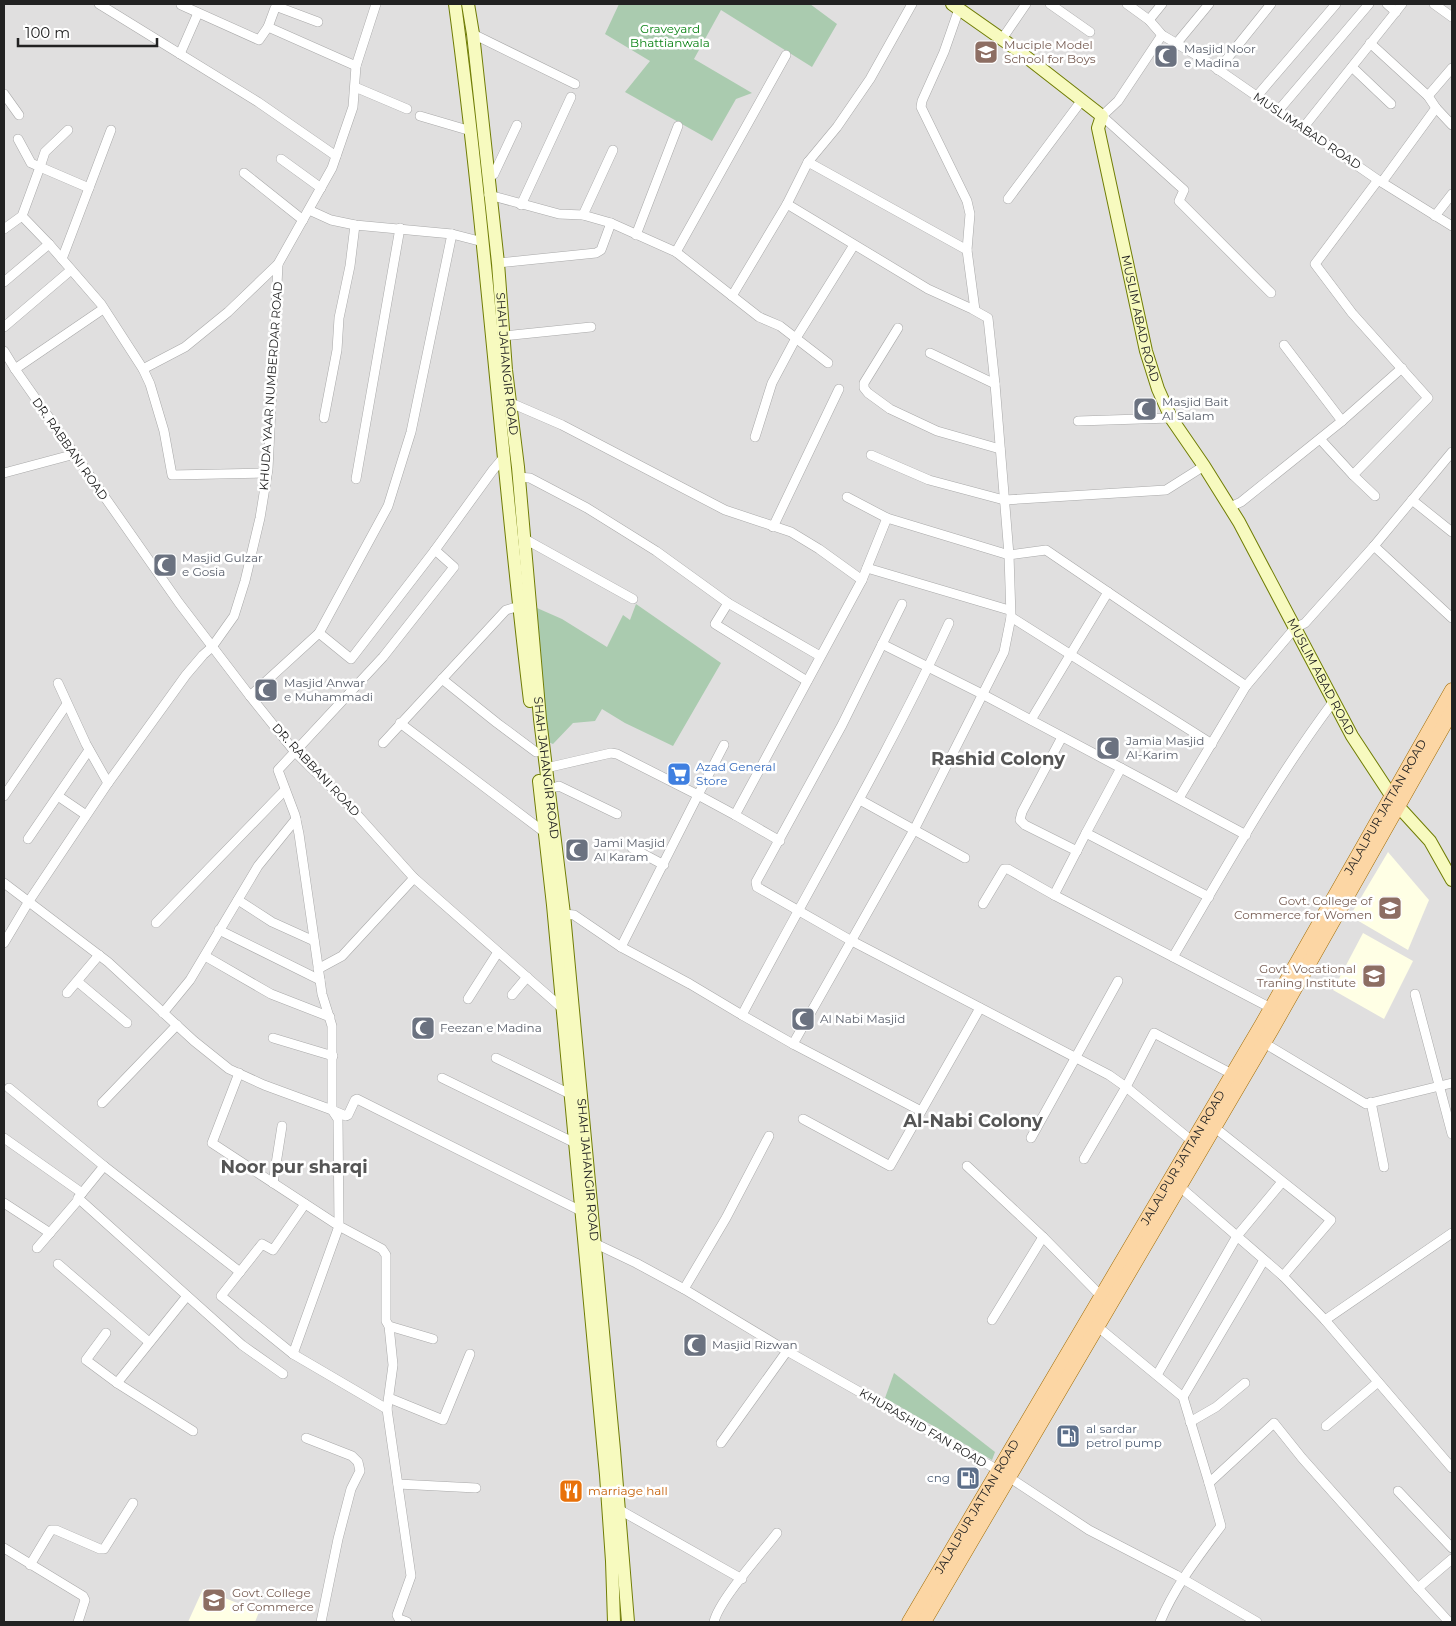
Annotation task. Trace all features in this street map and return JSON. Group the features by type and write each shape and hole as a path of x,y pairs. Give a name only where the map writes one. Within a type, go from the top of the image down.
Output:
{"main road":[{"name":"JALALPUR JATTAN ROAD","path":"1047,1400 1098,1327 1179,1186 1192,1140 1232,1074 1267,1027 1394,802 1452,690"},
{"name":"JALALPUR JATTAN ROAD","path":"908,1622 1003,1474 1047,1400 1102,1297 1183,1168 1214,1127 1264,1043 1271,1008 1394,802 1452,712"},
{"name":"JALALPUR JATTAN ROAD","path":"924,1622 1003,1474"}],"street":[{"path":"99,4 258,102 336,156"},
{"path":"143,369 185,347 228,312 278,264 332,168 353,107 356,66 376,4"},
{"name":"SHAH JAHANGIR ROAD","path":"455,4 483,242 495,380 536,752 581,1211 589,1243"},
{"name":"SHAH JAHANGIR ROAD","path":"468,4 473,34 498,263 506,370 511,403 540,719 564,914 589,1243"},
{"path":"732,296 787,204 808,162 837,127 870,79 912,4"},
{"path":"1002,39 1026,4"},
{"path":"1050,4 1090,32"},
{"name":"MUSLIMABAD ROAD","path":"1127,4 1149,20 1162,35 1257,96 1380,181 1452,226"},
{"path":"1149,20 1162,4"},
{"path":"1176,44 1209,4"},
{"path":"1218,70 1271,4"},
{"path":"1257,96 1336,4"},
{"path":"1278,111 1369,4"},
{"path":"1387,4 1396,12"},
{"path":"1303,128 1402,4"},
{"path":"1434,4 1452,17"},
{"path":"181,5 259,40 268,26 273,10 278,7 318,22"},
{"path":"975,310 967,250 970,214 967,201 921,108 922,101 944,52 956,6 1102,116 1184,190 1179,201 1271,293"},
{"path":"180,54 198,13"},
{"path":"268,26 356,66"},
{"path":"473,34 575,84"},
{"path":"1102,116 1118,101 1162,35"},
{"path":"1370,43 1428,96 1452,125"},
{"path":"676,252 786,55"},
{"path":"1352,66 1391,104"},
{"path":"1428,96 1452,68"},
{"path":"355,87 406,109"},
{"path":"4,94 19,115"},
{"path":"522,204 571,97"},
{"path":"1008,199 1082,100"},
{"path":"1352,475 1428,398 1352,313 1315,264 1436,108"},
{"path":"420,116 471,130"},
{"name":"MUSLIM ABAD ROAD","path":"1102,116 1098,128 1146,351 1158,390 1171,418 1239,522 1352,736 1394,802 1430,841 1452,880"},
{"path":"489,178 494,174 517,125"},
{"path":"636,235 678,126"},
{"path":"5,226 22,216 45,152 68,130"},
{"path":"62,259 111,130"},
{"path":"18,139 31,163 89,188"},
{"path":"583,215 613,150"},
{"path":"281,159 321,188"},
{"path":"808,162 967,250"},
{"path":"244,173 303,220"},
{"path":"1435,216 1452,194"},
{"path":"490,195 559,214 583,215 611,223 676,252 759,317 780,326 828,363"},
{"path":"787,204 928,289 975,310 988,318 1009,555 1010,613 1004,652 914,830 850,940 793,1044"},
{"path":"309,210 331,220 355,225 452,234 483,242"},
{"path":"22,216 101,304 103,310 143,369 150,384 164,431 172,475 267,472"},
{"path":"498,263 596,253 601,250 611,223"},
{"path":"324,418 337,350 339,318 350,266 355,225"},
{"path":"356,479 400,228"},
{"path":"250,696 318,633 388,506 411,432 452,234"},
{"path":"4,282 49,244"},
{"path":"755,436 772,383 796,338 854,245"},
{"name":"KHUDA YAAR NUMBERDAR ROAD","path":"4,943 29,900 108,783 186,675 212,647 234,616 245,582 260,518 267,472 278,264"},
{"path":"4,327 71,270"},
{"path":"14,369 103,310"},
{"path":"503,336 591,327"},
{"path":"898,328 864,383 864,388 868,393 890,409 936,431 1000,449"},
{"path":"1284,345 1342,421"},
{"path":"930,353 995,384"},
{"name":"DR. RABBANI ROAD","path":"5,356 179,604 296,752 343,799 414,878 562,1008"},
{"path":"1230,507 1241,502 1320,439 1402,368"},
{"path":"773,527 839,389"},
{"path":"511,403 562,425 726,510 791,532 819,549 862,580"},
{"path":"1078,421 1171,418"},
{"path":"1320,439 1352,475 1375,496"},
{"path":"1179,798 1246,686 1294,628 1305,623 1374,546 1452,452"},
{"path":"4,473 74,454"},
{"path":"871,455 929,480 1004,500 1166,490 1204,466"},
{"path":"318,633 351,659 504,457"},
{"path":"518,477 530,478 587,508 656,551 728,603 820,656"},
{"path":"847,497 887,518 1009,555 1046,550 1246,686"},
{"path":"1412,500 1452,532"},
{"path":"735,815 862,580 887,518"},
{"path":"524,538 633,599"},
{"path":"1374,546 1452,618"},
{"path":"292,1354 339,1226 338,1119 332,1110 333,1056 330,1017 322,994 299,834 296,819 278,770 383,657 454,567 435,550"},
{"path":"867,568 1010,613 1070,654 1212,744"},
{"path":"1030,720 1108,592"},
{"path":"728,603 714,624 807,681"},
{"path":"902,604 842,725 756,882 757,886 850,940 1109,1075 1192,1140"},
{"path":"383,743 506,610 520,606"},
{"path":"742,1014 860,800 949,623"},
{"path":"882,644 982,694 1246,835"},
{"path":"442,679 536,752"},
{"path":"58,683 89,750 108,783"},
{"path":"1173,957 1278,780 1333,702"},
{"path":"4,796 67,704"},
{"path":"400,723 544,832"},
{"path":"1062,737 1022,812 1020,820 1025,825 1077,851"},
{"path":"621,947 724,745"},
{"path":"28,839 89,750"},
{"path":"546,768 611,753 617,754 698,795 780,841"},
{"path":"1054,895 1121,768"},
{"path":"549,789 559,786 617,814"},
{"path":"156,923 286,790"},
{"path":"58,796 86,815"},
{"path":"860,800 965,858"},
{"path":"164,1013 190,980 258,866 296,819"},
{"path":"1086,833 1209,897"},
{"path":"632,848 664,865"},
{"path":"983,904 1004,869 1008,869 1271,1008"},
{"path":"318,969 342,956 414,878"},
{"path":"4,883 29,900 99,955 229,1069 264,1085 347,1116 357,1099 581,1211"},
{"path":"238,900 272,922 314,941"},
{"path":"564,914 574,915 621,947 690,984 793,1044 922,1111"},
{"path":"219,930 320,980"},
{"path":"468,999 498,952"},
{"path":"67,992 78,982 99,955"},
{"path":"204,956 271,994 330,1017"},
{"path":"512,994 527,977"},
{"path":"1031,1138 1118,981"},
{"path":"78,982 127,1023"},
{"path":"1415,994 1452,1134"},
{"path":"803,1118 890,1166 980,1008"},
{"path":"102,1103 177,1025"},
{"path":"1084,1159 1126,1087 1154,1033 1232,1074"},
{"path":"273,1038 333,1056"},
{"path":"1264,1043 1366,1104 1452,1083"},
{"path":"496,1058 570,1094"},
{"path":"239,1074 212,1143 339,1226 382,1248 384,1252 386,1321 393,1365 387,1409 411,1576 397,1617 407,1622"},
{"path":"442,1078 575,1143"},
{"path":"9,1088 104,1166 240,1272"},
{"path":"1371,1102 1384,1167"},
{"path":"273,1183 282,1126"},
{"path":"1214,1127 1331,1220 1283,1276"},
{"path":"684,1290 726,1218 769,1136"},
{"path":"4,1138 80,1196 242,1345 283,1374"},
{"path":"38,1248 104,1166"},
{"path":"967,1166 1043,1237 1102,1297"},
{"path":"1157,1375 1237,1236 1282,1182"},
{"path":"1179,1186 1283,1276 1325,1320 1452,1468"},
{"path":"4,1203 50,1233"},
{"path":"305,1204 273,1250 262,1244 222,1296 292,1354 387,1409"},
{"path":"1325,1320 1452,1233"},
{"path":"992,1320 1043,1237"},
{"path":"589,1243 613,1509 628,1622"},
{"name":"KHURASHID FAN ROAD","path":"589,1243 684,1290 1003,1474 1089,1530 1182,1579 1257,1622"},
{"path":"1182,1397 1264,1260"},
{"path":"58,1264 149,1342"},
{"path":"117,1383 187,1296"},
{"path":"388,1326 433,1338"},
{"path":"1098,1327 1182,1397 1221,1526 1182,1579 1160,1622"},
{"path":"106,1332 86,1360 117,1383 193,1431"},
{"path":"720,1443 787,1351"},
{"path":"389,1398 443,1420 470,1354"},
{"path":"1326,1426 1378,1382"},
{"path":"1190,1422 1216,1407 1245,1383"},
{"path":"1209,1483 1274,1423 1302,1458 1449,1622"},
{"path":"306,1438 352,1456 358,1462 360,1471 351,1489 340,1530 321,1622"},
{"path":"398,1484 476,1488"},
{"path":"1398,1491 1452,1548"},
{"path":"30,1565 51,1530 56,1530 104,1549 133,1503"},
{"path":"613,1509 742,1579"},
{"path":"613,1509 614,1622"},
{"path":"714,1622 726,1599 777,1533"},
{"path":"4,1548 83,1596 85,1605 78,1622"},
{"path":"1418,1588 1452,1559"}],"shaded area":[{"path":"4,4 1452,4 1452,1622 4,1622"},
{"name":"Govt. College of Commerce for Women","path":"1388,852 1429,900 1408,950 1350,916"},
{"name":"Govt. Vocational Traning Institute","path":"1363,933 1413,961 1384,1019 1333,990"},
{"name":"Govt. College of Commerce","path":"203,1589 259,1612 255,1622 188,1622"}],"green space":[{"name":"Graveyard Bhattianwala","path":"619,4 810,4 837,24 812,67 721,10 694,59 752,93 736,99 712,141 625,92 650,61 605,34"},
{"path":"636,604 721,663 673,746 625,723 602,709 595,721 573,723 553,744 548,742 537,608 562,619 607,647 623,615 630,620"},
{"path":"894,1373 995,1452 992,1460 885,1398"}],"place":[{"name":"Muciple Model School for Boys","path":"986,52"},
{"name":"Masjid Noor e Madina","path":"1166,56"},
{"name":"Masjid Bait Al Salam","path":"1145,409"},
{"name":"Masjid Gulzar e Gosia","path":"165,565"},
{"name":"Masjid Anwar e Muhammadi","path":"266,690"},
{"name":"Jamia Masjid Al-Karim","path":"1108,748"},
{"name":"Azad General Store","path":"679,774"},
{"name":"Jami Masjid Al Karam","path":"577,850"},
{"name":"Govt. College of Commerce for Women","path":"1390,908"},
{"name":"Govt. Vocational Traning Institute","path":"1374,976"},
{"name":"Al Nabi Masjid","path":"803,1019"},
{"name":"Feezan e Madina","path":"423,1028"},
{"name":"Masjid Rizwan","path":"695,1345"},
{"name":"al sardar petrol pump","path":"1068,1436"},
{"name":"cng","path":"968,1478"},
{"name":"marriage hall","path":"571,1491"},
{"name":"Govt. College of Commerce","path":"214,1600"}],"district":[{"name":"Rashid Colony","path":"998,759"},
{"name":"Al-Nabi Colony","path":"973,1121"},
{"name":"Noor pur sharqi","path":"294,1167"}]}
